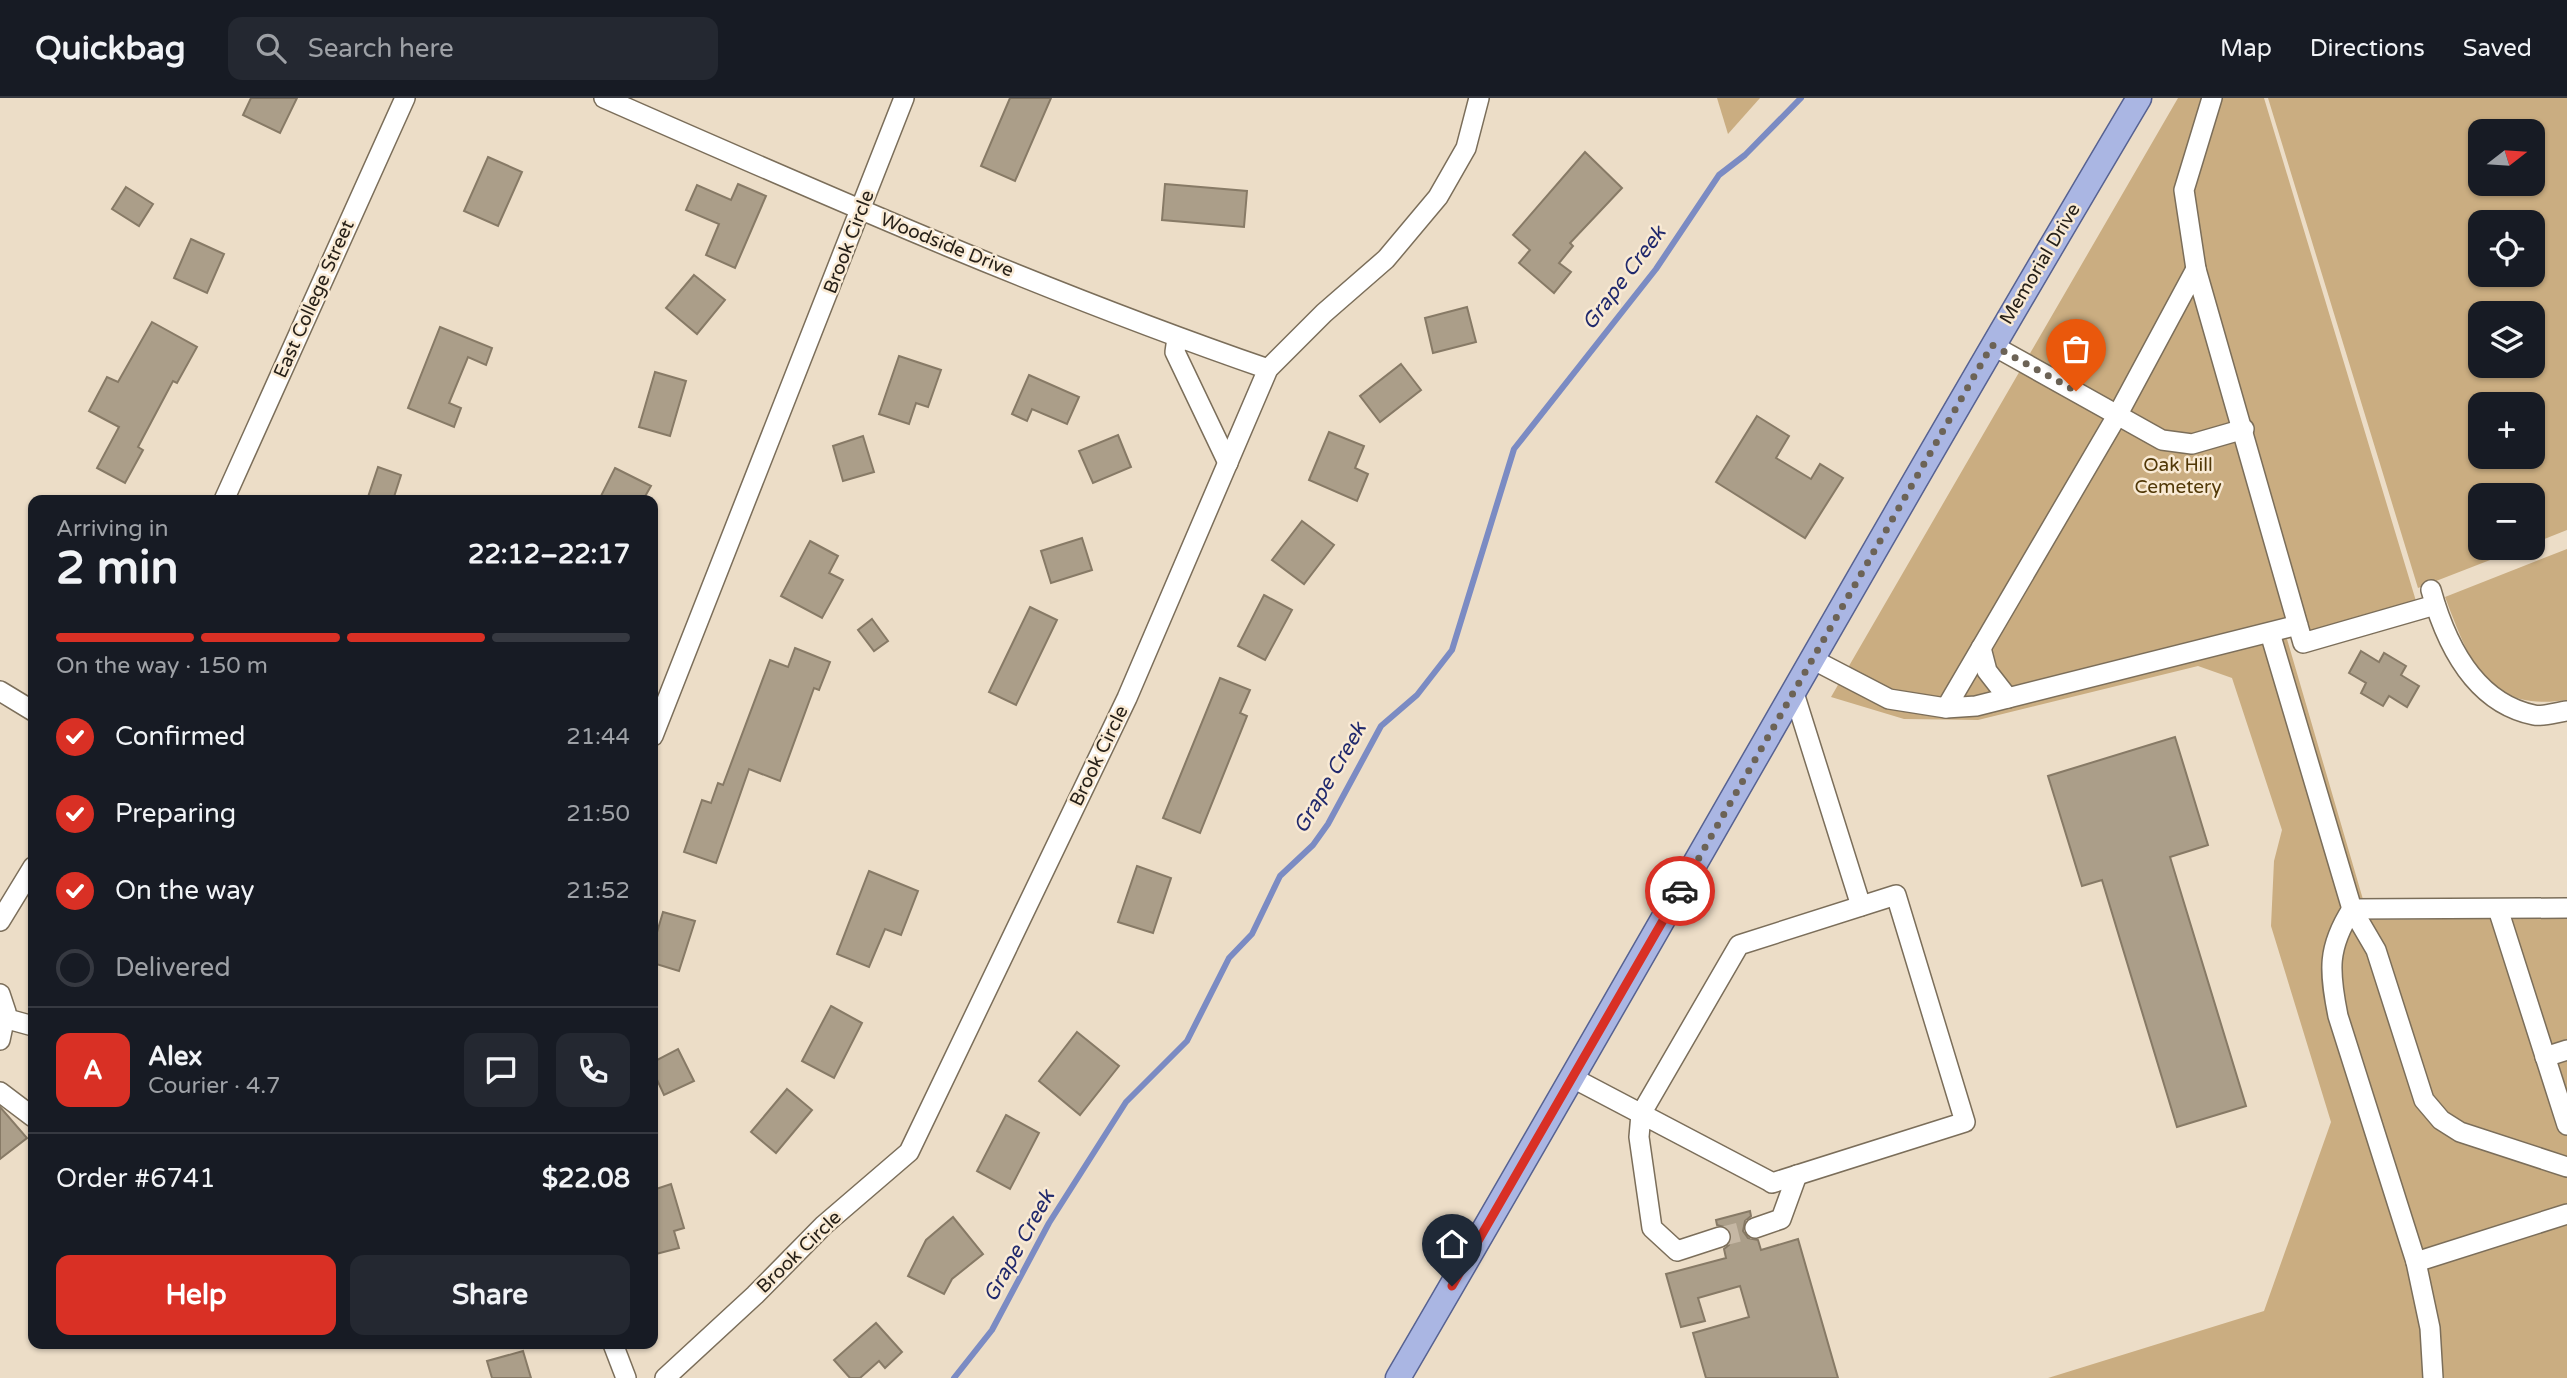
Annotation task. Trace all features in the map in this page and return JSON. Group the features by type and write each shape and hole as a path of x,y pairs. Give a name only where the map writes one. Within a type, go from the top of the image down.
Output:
{"main road":[{"name":"Memorial Drive","path":"1398,1378 1573,1078 1992,345 2139,98"}],"street":[{"name":"East College Street","path":"226,495 405,98"},
{"name":"Woodside Drive","path":"604,98 862,211 1177,338 1268,369"},
{"name":"Brook Circle","path":"658,723 862,211 904,98"},
{"name":"Brook Circle","path":"665,1378 755,1295 824,1225 909,1153 1127,698 1268,369 1324,313 1386,259 1438,197 1466,148 1479,98"},
{"path":"2212,98 2184,190 2196,269 2244,429 2303,643 2433,598 2458,660 2492,698 2536,715 2567,711"},
{"path":"1946,708 2118,414 2196,269"},
{"path":"1177,338 1175,352 1227,463"},
{"path":"1992,345 2162,440 2192,444 2244,429"},
{"path":"1812,659 1889,699 1946,708 1976,706 2298,625"},
{"path":"2270,633 2352,909 2376,950 2424,1100 2441,1120 2460,1132 2567,1167"},
{"path":"1981,648 1987,671 2008,698"},
{"path":"0,691 28,708"},
{"path":"1794,693 1861,906"},
{"path":"0,921 28,875"},
{"path":"1573,1078 1641,1114 1772,1183 1965,1122 1896,895 1738,945 1641,1114 1639,1137 1652,1228 1676,1251 1720,1237"},
{"path":"2352,909 2567,908"},
{"path":"2352,909 2335,935 2333,988 2338,1016 2416,1262 2430,1328 2433,1378"},
{"path":"2498,909 2567,1125"},
{"path":"0,994 6,1012 0,1041"},
{"path":"4,1018 28,1025"},
{"path":"2545,1057 2567,1050"},
{"path":"0,1092 28,1113"},
{"path":"1755,1228 1781,1219 1797,1175"},
{"path":"2416,1262 2567,1214"},
{"path":"615,1349 626,1378"}],"green space":[{"path":"1717,98 1760,98 1728,134"},
{"name":"Oak Hill Cemetery","path":"2178,98 2264,98 2416,601 2287,639 2369,920 2567,917 2567,1378 2048,1378 2264,1311 2331,1122 2271,926 2274,861 2282,830 2232,678 2198,666 1978,720 1904,719 1831,697"},
{"path":"2268,98 2567,98 2567,530 2545,539 2545,483 2468,483 2468,560 2490,560 2418,588"},
{"path":"2567,549 2567,700 2540,702 2517,698 2499,690 2485,677 2463,642 2445,597 2545,560"}],"building":[{"path":"251,98 297,98 280,133 243,115"},
{"path":"1010,98 1051,98 1015,181 981,166"},
{"path":"1585,152 1622,188 1570,243 1573,246 1559,263 1571,272 1554,293 1519,263 1530,250 1513,235"},
{"path":"488,157 522,172 498,226 464,211"},
{"path":"738,184 766,196 735,268 706,255 719,224 686,210 697,185 731,200"},
{"path":"1165,184 1247,191 1244,227 1162,220"},
{"path":"126,187 153,204 139,226 112,209"},
{"path":"191,239 224,254 207,293 174,278"},
{"path":"694,275 725,300 697,334 666,308"},
{"path":"1467,307 1476,342 1433,353 1425,318"},
{"path":"152,322 197,347 177,383 173,381 138,447 143,450 125,483 97,468 119,427 89,411 107,377 118,382"},
{"path":"440,327 492,348 486,365 468,357 449,403 461,408 454,427 408,408"},
{"path":"899,356 941,370 928,407 916,403 909,424 879,414"},
{"path":"1401,364 1421,390 1380,422 1360,396"},
{"path":"655,372 686,381 670,436 639,427"},
{"path":"1029,375 1079,397 1067,424 1032,409 1027,421 1012,414"},
{"path":"1757,416 1789,436 1776,458 1811,479 1820,464 1843,478 1805,538 1716,482"},
{"path":"1329,432 1364,446 1355,468 1368,474 1357,501 1309,480"},
{"path":"1118,435 1131,467 1093,483 1079,451"},
{"path":"863,436 874,472 843,481 833,446"},
{"path":"378,467 401,475 395,495 369,495"},
{"path":"615,468 651,486 646,495 602,495"},
{"path":"1302,521 1334,545 1304,584 1272,560"},
{"path":"1082,538 1092,570 1051,583 1041,551"},
{"path":"810,541 838,556 829,573 843,580 822,618 781,596"},
{"path":"1264,595 1292,610 1265,660 1238,646"},
{"path":"1030,607 1057,620 1016,705 989,692"},
{"path":"872,619 888,641 874,651 858,630"},
{"path":"795,648 830,662 819,690 814,688 780,781 749,769 716,863 684,852 702,800 711,803 718,783 723,785 770,660 788,667"},
{"path":"2361,651 2379,662 2384,653 2406,666 2401,675 2419,686 2407,707 2389,696 2383,706 2361,693 2366,683 2349,673"},
{"path":"1220,678 1250,690 1240,713 1247,716 1200,833 1163,818"},
{"path":"2175,737 2208,845 2170,857 2246,1106 2177,1127 2102,880 2082,886 2048,776"},
{"path":"1137,866 1171,878 1153,933 1118,922"},
{"path":"869,871 918,891 901,935 885,929 869,967 837,954"},
{"path":"663,912 695,921 679,971 658,965 658,929"},
{"path":"831,1006 862,1023 834,1078 802,1061"},
{"path":"1077,1032 1119,1066 1080,1115 1039,1081"},
{"path":"678,1049 694,1081 664,1095 658,1082 658,1059"},
{"path":"787,1089 812,1110 776,1153 751,1132"},
{"path":"0,1107 27,1138 0,1159"},
{"path":"1006,1115 1039,1133 1010,1189 977,1171"},
{"path":"671,1184 684,1228 674,1231 679,1248 658,1253 658,1188"},
{"path":"1750,1211 1751,1216 1745,1221 1743,1231 1748,1238 1758,1240 1761,1250 1798,1239 1838,1378 1706,1378 1693,1333 1749,1317 1740,1286 1698,1298 1705,1321 1681,1327 1666,1274 1726,1258 1724,1249 1729,1245 1732,1234 1728,1228 1717,1225 1716,1220"},
{"path":"953,1217 983,1254 952,1279 944,1294 908,1276 926,1240"},
{"path":"876,1323 902,1352 885,1368 879,1361 860,1378 850,1378 834,1360"},
{"path":"523,1351 531,1378 492,1378 487,1361"}],"waterway":[{"name":"Grape Creek","path":"954,1378 992,1330 1049,1223 1126,1102 1187,1041 1229,958 1252,934 1280,876 1313,845 1328,824 1381,726 1417,695 1452,650 1514,449 1656,269 1719,175 1745,155 1801,98"}],"tunnel":[{"path":"1720,1237 1755,1228"}],"way so far":[{"path":"1680,891 1992,345 2076,391"}],"route":[{"path":"1452,1286 1680,891"}]}
